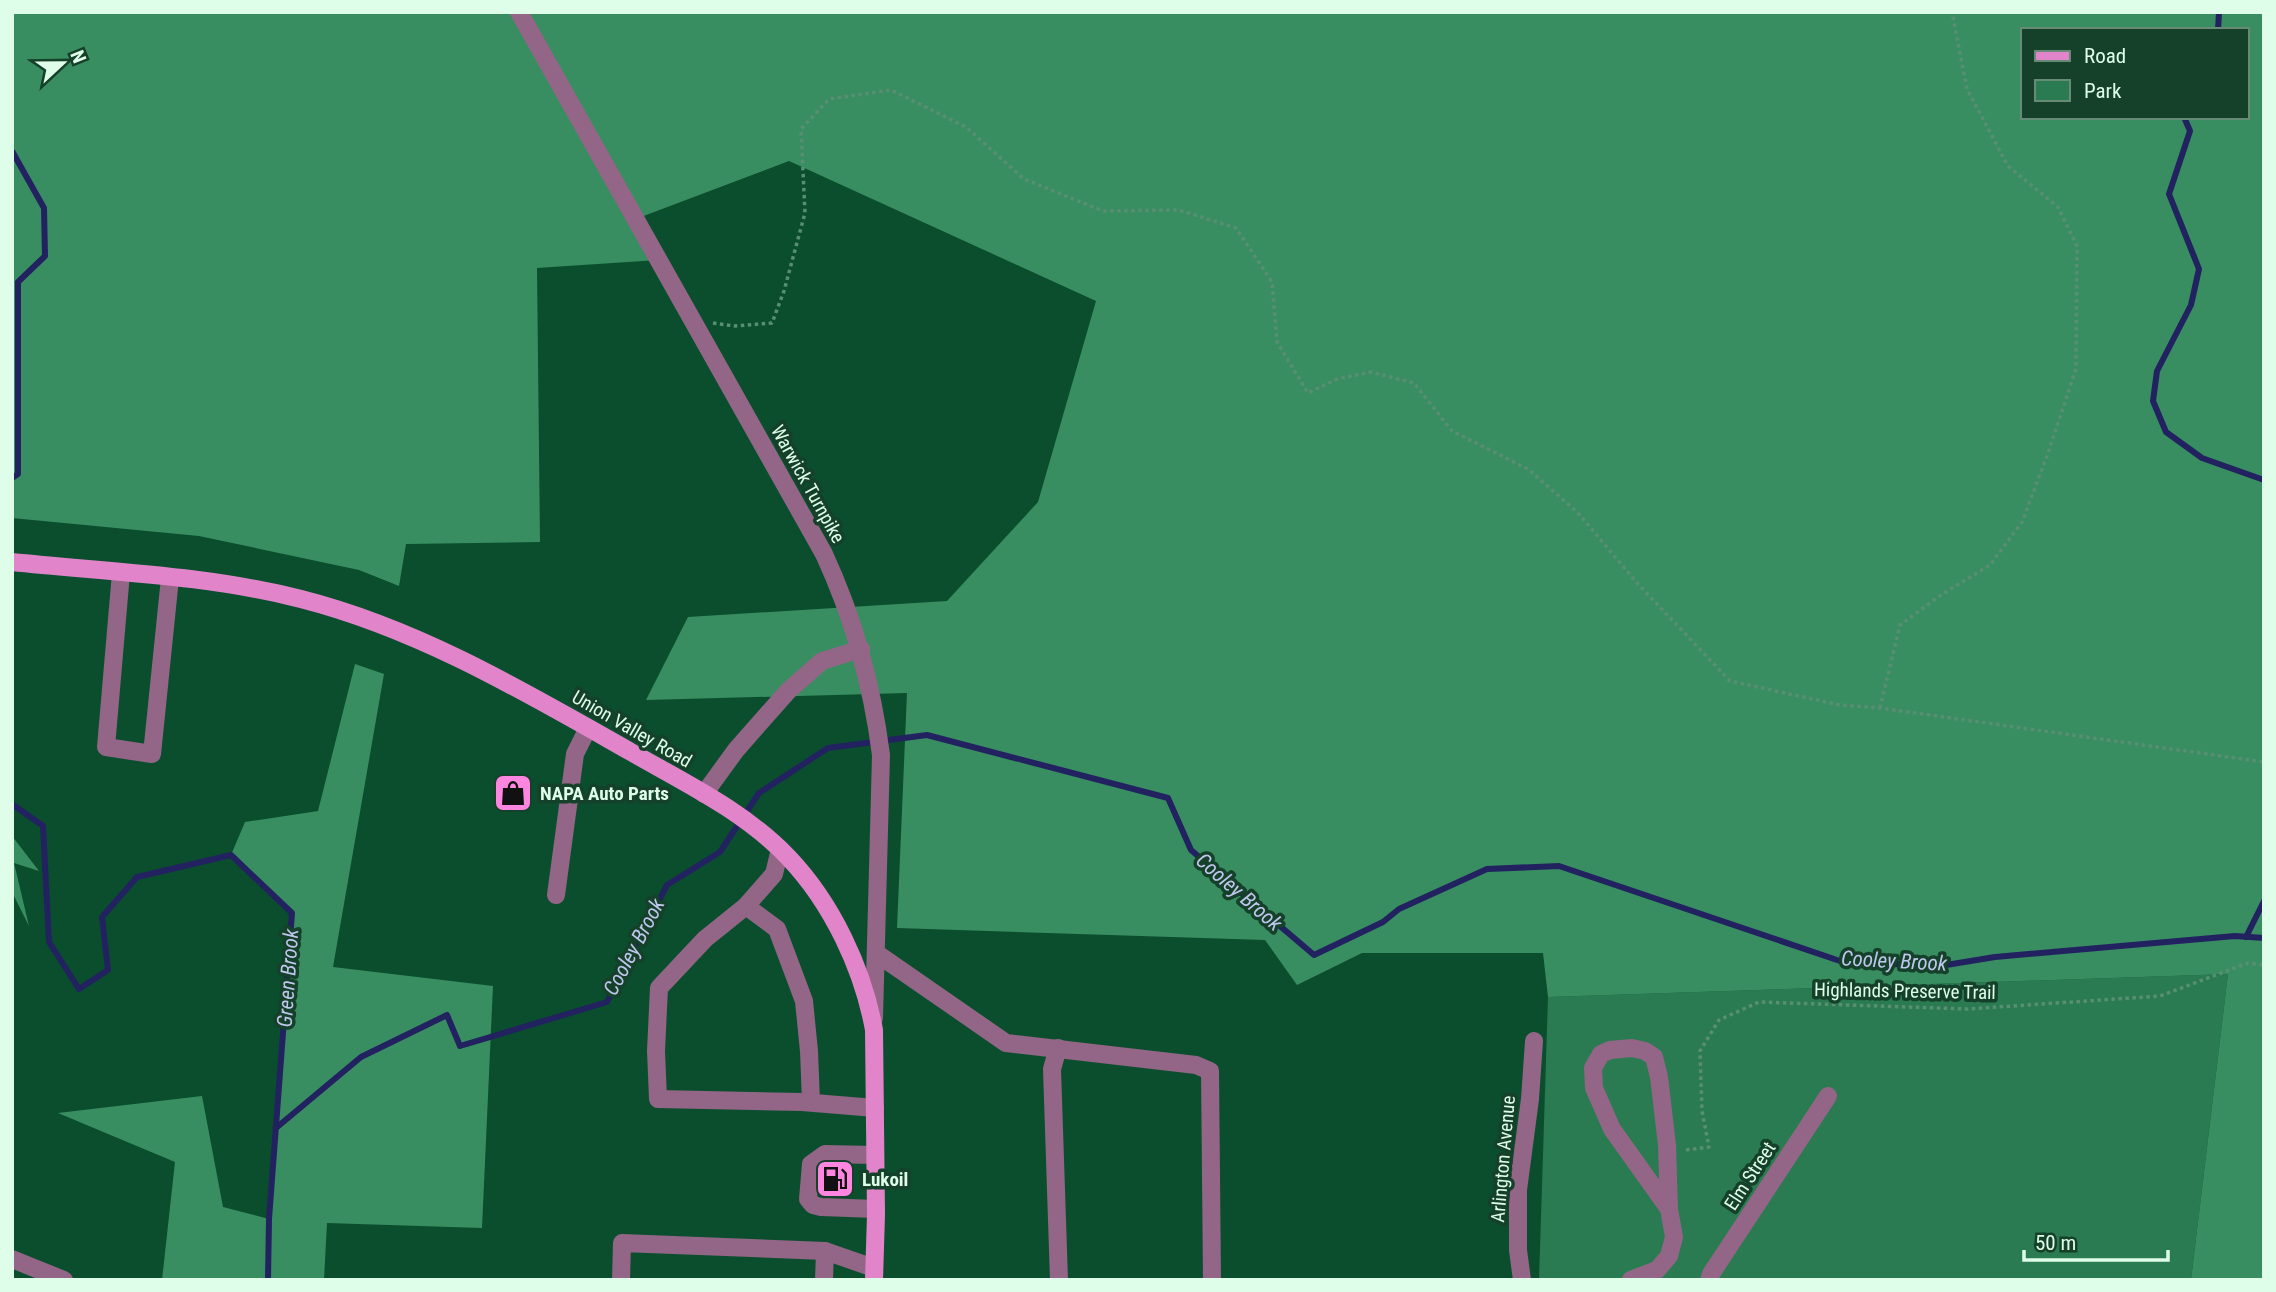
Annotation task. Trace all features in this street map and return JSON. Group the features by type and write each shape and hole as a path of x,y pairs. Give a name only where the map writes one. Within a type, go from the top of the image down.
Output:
{"main road":[{"name":"Union Valley Road","path":"12,562 252,588 344,611 470,663 742,817 780,849 803,876 836,924 866,992 874,1030 874,1274"}],"street":[{"name":"Warwick Turnpike","path":"519,12 824,554 840,589 861,649 881,755 874,1030"},
{"path":"121,573 106,747 152,754 170,578"},
{"path":"704,794 736,750 788,691 822,661 861,649"},
{"path":"556,895 575,754 588,728"},
{"path":"780,849 774,874 746,906 705,939 659,988 656,1051 658,1099 811,1102 875,1108"},
{"path":"746,906 776,929 804,1001 811,1102"},
{"path":"876,953 1006,1043 1196,1065 1210,1071 1212,1280"},
{"name":"Arlington Avenue","path":"1522,1280 1518,1250 1518,1190 1530,1099 1534,1041"},
{"path":"1058,1048 1052,1069 1059,1280"},
{"path":"1630,1280 1657,1269 1669,1256 1674,1237 1669,1209 1667,1153 1659,1077 1654,1058 1644,1051 1632,1048 1601,1054 1593,1068 1594,1088 1612,1129 1669,1209"},
{"name":"Elm Street","path":"1709,1280 1828,1096"},
{"path":"875,1155 825,1154 811,1164 808,1199 813,1205 821,1207 876,1209"},
{"path":"621,1280 622,1243 825,1251 874,1274"},
{"path":"824,1280 825,1251"},
{"path":"12,1259 64,1280"}],"path":[{"path":"1880,708 1900,625 1941,595 1990,565 2022,522 2076,369 2077,246 2058,207 2008,166 1967,89 1952,12"},
{"path":"690,319 735,327 772,323 784,291 805,213 801,129 829,99 891,90 966,127 1024,179 1103,211 1180,210 1236,228 1272,282 1277,342 1308,393 1337,379 1371,372 1414,383 1452,431 1528,468 1578,513 1638,584 1730,681 1840,705 1880,708 2264,762"},
{"name":"Highlands Preserve Trail","path":"1667,1153 1709,1147 1702,1111 1700,1051 1719,1020 1759,1002 1968,1009 2160,996 2248,963 2264,965"}],"green space":[{"path":"12,12 2264,12 2264,1280 2191,1280 2228,974 1548,997 1543,953 1362,953 1297,985 1265,940 897,928 907,693 646,700 688,617 947,601 1038,502 1096,301 789,161 633,220 658,260 537,268 540,542 406,544 399,586 359,570 199,536 12,518"},
{"path":"355,664 384,674 333,967 493,986 482,1228 327,1223 324,1280 162,1280 175,1162 58,1113 202,1096 223,1207 269,1219 292,913 231,855 245,822 318,811"},
{"path":"12,836 39,871 14,863 29,926 12,892"},
{"path":"2228,974 2191,1280 1539,1280 1548,997"}],"waterway":[{"path":"2218,28 2219,12"},
{"path":"2185,119 2190,131 2169,194 2199,269 2191,305 2157,371 2153,401 2166,432 2202,458 2264,480"},
{"path":"12,151 44,208 45,256 18,282 18,474 12,478"},
{"name":"Cooley Brook","path":"276,1128 361,1057 447,1015 460,1046 607,1002 667,885 720,852 759,793 828,748 927,735 1168,798 1191,850 1314,955 1383,922 1399,909 1487,869 1559,866 1843,962 1940,966 1995,957 2235,936 2264,938"},
{"name":"Green Brook","path":"12,804 43,826 49,942 79,989 108,970 102,917 137,877 231,855 292,913 269,1219 268,1280"},
{"path":"2246,937 2264,901"}],"place":[{"name":"NAPA Auto Parts","path":"513,793"},
{"name":"Lukoil","path":"835,1179"}]}
